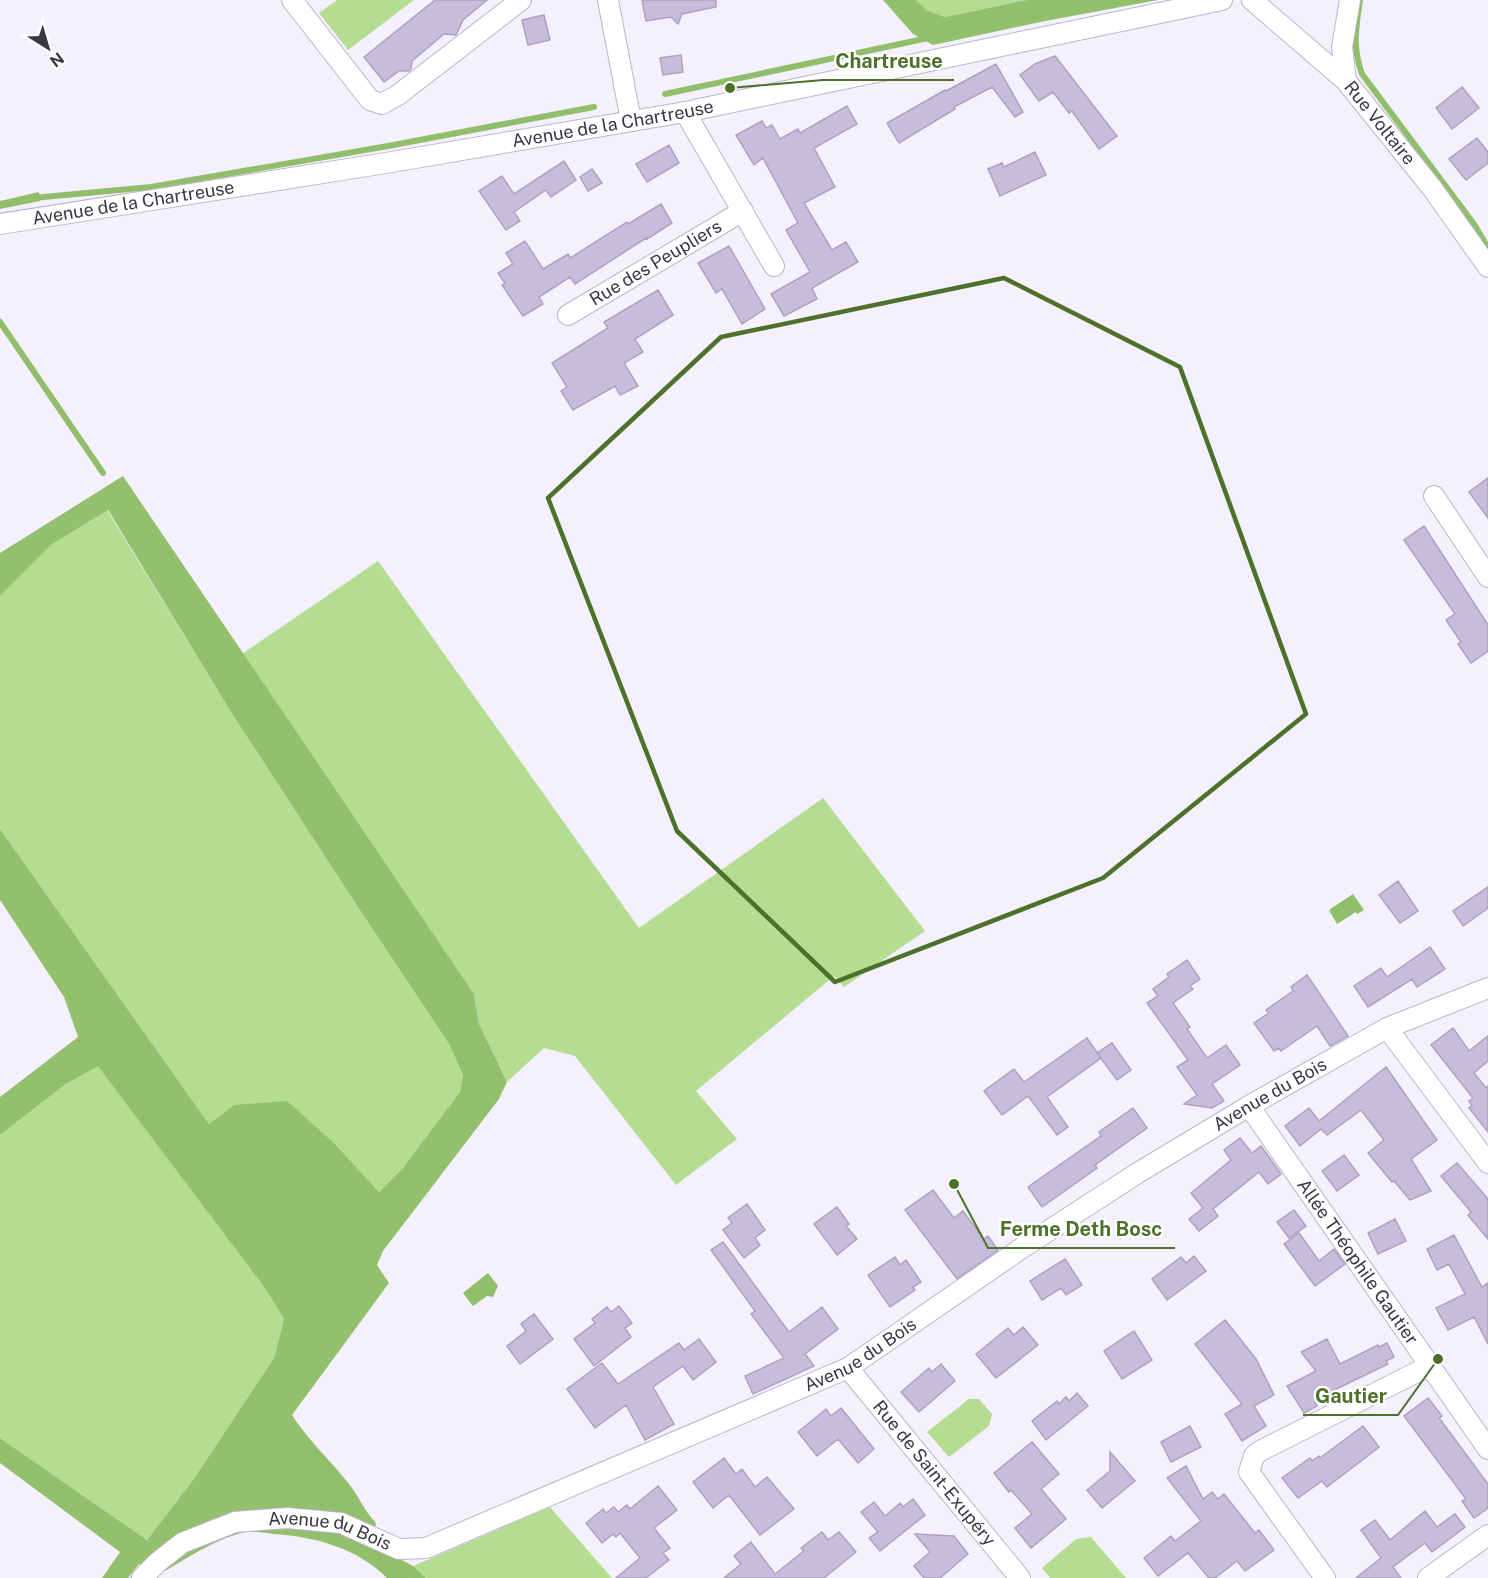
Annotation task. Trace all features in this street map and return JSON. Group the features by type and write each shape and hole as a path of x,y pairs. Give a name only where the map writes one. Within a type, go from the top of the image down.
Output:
{"street":[{"path":"292,0 370,100 382,105 521,0"},
{"path":"608,0 631,120"},
{"name":"Avenue de la Chartreuse","path":"0,224 386,163 685,112 1222,0"},
{"name":"Rue Voltaire","path":"1252,0 1346,81 1432,188 1488,267"},
{"path":"1346,81 1342,47 1350,0"},
{"path":"685,112 774,266"},
{"name":"Rue des Peupliers","path":"568,315 742,211"},
{"path":"1434,496 1488,577"},
{"name":"Avenue du Bois","path":"142,1578 182,1543 235,1522 287,1518 341,1523 399,1549 426,1548 848,1368 1022,1248 1136,1174 1249,1106 1387,1028 1488,988"},
{"path":"1387,1028 1488,1163"},
{"name":"Allée Théophile Gautier","path":"1249,1106 1488,1449"},
{"path":"1325,1578 1249,1472 1254,1456 1429,1366"},
{"name":"Rue de Saint-Exupéry","path":"848,1368 1020,1578"},
{"path":"1428,1578 1488,1535"}],"highlighted area":[{"path":"1004,278 1180,367 1306,714 1103,878 835,982 677,831 548,498 721,337"}],"shaded area":[{"path":"337,0 414,0 348,50 319,13"},
{"path":"883,0 916,0 928,11 945,17 1027,0 1158,0 933,45 913,34"},
{"path":"916,0 1027,0 945,17 928,11"},
{"path":"39,192 40,201 0,209 0,201"},
{"path":"123,476 474,994 479,1024 507,1082 499,1099 383,1251 377,1265 389,1283 292,1415 356,1493 376,1523 373,1544 413,1566 426,1578 387,1578 363,1559 320,1541 246,1532 236,1534 195,1553 167,1570 139,1564 128,1578 102,1578 120,1552 0,1463 0,1438 147,1540 193,1480 274,1358 284,1319 264,1287 98,1066 66,1084 0,1135 0,1097 78,1037 64,997 0,900 0,829 209,1124 234,1105 287,1101 335,1144 379,1192 402,1169 460,1092 463,1075 449,1044 231,712 108,510 52,544 0,596 0,553"},
{"path":"107,510 231,712 449,1044 463,1075 460,1092 402,1169 379,1192 335,1144 234,1105 209,1124 0,829 0,596 52,544"},
{"path":"378,561 639,928 823,798 925,931 844,987 834,976 696,1091 737,1139 676,1185 575,1056 544,1048 507,1082 479,1024 474,994 242,654"},
{"path":"1353,894 1364,910 1357,914 1356,912 1337,924 1329,910"},
{"path":"98,1065 264,1287 284,1319 274,1358 193,1480 147,1540 0,1438 0,1135 66,1084"},
{"path":"488,1273 498,1286 493,1297 487,1296 473,1306 463,1293"},
{"path":"969,1399 979,1399 992,1414 989,1426 949,1457 927,1432"},
{"path":"550,1507 612,1578 426,1578 413,1566"},
{"path":"1091,1537 1126,1578 1050,1578 1042,1568 1076,1539"}],"building":[{"path":"435,0 487,0 463,20 456,35 444,34 412,61 409,71 399,71 384,82 364,57"},
{"path":"642,0 716,0 716,7 682,14 678,24 671,17 646,21"},
{"path":"544,15 550,40 528,45 522,20"},
{"path":"681,55 683,72 663,75 660,58"},
{"path":"1055,56 1117,136 1099,149 1072,111 1069,113 1053,92 1039,101 1020,75 1035,64"},
{"path":"996,64 1023,112 1015,117 992,87 954,107 955,109 899,143 887,123"},
{"path":"1462,87 1479,108 1452,129 1436,108"},
{"path":"847,106 857,124 814,148 835,187 804,203 832,250 846,242 858,262 812,288 817,299 784,316 771,294 810,272 786,230 798,223 763,158 754,165 736,135 762,121 766,128 772,125 780,139 798,129 800,133"},
{"path":"1477,138 1488,152 1488,163 1466,180 1449,159"},
{"path":"669,145 679,163 647,182 636,164"},
{"path":"1035,152 1046,175 1000,196 988,169 1002,163 1004,167"},
{"path":"564,161 576,180 551,197 546,190 514,212 520,221 506,230 479,191 502,176 514,194"},
{"path":"592,169 602,183 588,191 580,177"},
{"path":"661,204 672,223 575,284 570,277 539,297 543,304 523,316 502,285 505,283 498,273 513,264 506,253 525,241 543,269 568,254 570,258 627,222 628,224"},
{"path":"729,246 765,309 742,324 722,289 716,293 698,263"},
{"path":"658,290 673,315 635,339 643,352 624,363 638,386 620,395 615,386 573,410 561,391 567,387 552,363 608,328 604,322"},
{"path":"1488,478 1488,518 1469,492"},
{"path":"1424,526 1488,625 1488,651 1471,663 1458,644 1461,642 1446,620 1455,614 1404,540"},
{"path":"1398,881 1418,911 1400,923 1379,895"},
{"path":"1488,887 1488,908 1463,926 1453,911"},
{"path":"1430,947 1445,969 1417,987 1412,979 1368,1007 1354,986 1381,968 1387,977"},
{"path":"1187,960 1200,979 1190,986 1193,989 1173,1003 1190,1027 1187,1029 1207,1058 1226,1045 1240,1065 1212,1084 1224,1101 1212,1108 1184,1104 1197,1095 1177,1067 1188,1060 1147,1003 1158,996 1153,989 1169,977 1167,974"},
{"path":"1307,975 1348,1036 1330,1046 1317,1026 1281,1051 1279,1048 1274,1051 1254,1023 1269,1013 1266,1010 1293,991 1291,987"},
{"path":"1453,1028 1469,1051 1488,1036 1488,1061 1474,1073 1486,1088 1488,1086 1488,1132 1469,1108 1472,1106 1469,1101 1473,1098 1431,1045"},
{"path":"1087,1038 1101,1058 1047,1097 1068,1127 1057,1135 1028,1096 1002,1115 984,1091 1014,1069 1024,1082"},
{"path":"1112,1043 1131,1070 1117,1080 1097,1053"},
{"path":"1386,1067 1437,1140 1411,1159 1431,1191 1410,1200 1368,1153 1384,1140 1361,1110 1327,1135 1321,1129 1300,1146 1285,1126 1309,1108 1319,1121"},
{"path":"1133,1108 1147,1128 1095,1165 1097,1168 1042,1207 1028,1187 1101,1136 1099,1132"},
{"path":"1240,1138 1252,1153 1261,1146 1281,1174 1268,1184 1259,1172 1213,1209 1218,1216 1199,1231 1189,1219 1203,1208 1191,1193 1231,1160 1224,1150"},
{"path":"1344,1155 1359,1175 1337,1191 1322,1171"},
{"path":"1457,1163 1488,1199 1488,1239 1468,1215 1471,1212 1441,1176"},
{"path":"933,1190 954,1218 963,1211 984,1239 988,1236 998,1250 957,1279 905,1210"},
{"path":"747,1204 765,1230 755,1238 760,1245 744,1258 723,1230 732,1223 728,1218"},
{"path":"837,1207 849,1224 846,1226 857,1239 837,1255 814,1224"},
{"path":"1294,1210 1306,1226 1289,1238 1277,1222"},
{"path":"1395,1219 1406,1241 1378,1254 1368,1233"},
{"path":"1299,1233 1319,1261 1334,1249 1345,1264 1315,1286 1284,1244"},
{"path":"1454,1235 1482,1287 1488,1283 1488,1344 1474,1317 1448,1330 1436,1308 1465,1294 1449,1264 1437,1270 1427,1249"},
{"path":"723,1242 789,1332 822,1307 838,1329 805,1354 814,1366 753,1394 745,1376 784,1358 751,1314 755,1311 711,1250"},
{"path":"1194,1256 1206,1271 1167,1300 1152,1279 1181,1257 1186,1263"},
{"path":"895,1257 900,1265 906,1260 921,1282 913,1287 915,1290 890,1307 868,1275"},
{"path":"1065,1259 1082,1285 1066,1295 1061,1288 1042,1300 1030,1281"},
{"path":"619,1306 632,1323 625,1328 631,1337 594,1366 574,1339 595,1323 592,1319 607,1307 611,1312"},
{"path":"534,1314 553,1339 520,1364 507,1346 526,1331 521,1324"},
{"path":"1225,1320 1256,1359 1274,1395 1254,1406 1266,1426 1242,1441 1225,1414 1242,1404 1195,1344"},
{"path":"1023,1327 1038,1345 996,1378 976,1354 1008,1328 1014,1335"},
{"path":"1134,1331 1152,1360 1122,1379 1104,1351"},
{"path":"699,1339 716,1362 693,1380 683,1366 653,1387 674,1424 645,1440 626,1405 595,1428 567,1389 602,1363 618,1384 679,1343 684,1350"},
{"path":"1327,1339 1340,1364 1378,1345 1379,1347 1387,1343 1394,1357 1386,1361 1388,1364 1324,1395 1315,1402 1317,1406 1304,1413 1287,1386 1316,1371 1301,1352"},
{"path":"941,1364 955,1381 919,1412 901,1392 929,1368 932,1372"},
{"path":"1077,1393 1088,1406 1046,1440 1032,1421 1057,1401 1059,1404 1066,1397 1069,1401"},
{"path":"1428,1398 1442,1416 1439,1418 1488,1484 1488,1508 1474,1518 1462,1501 1466,1499 1404,1416"},
{"path":"841,1408 874,1449 858,1463 838,1439 817,1456 798,1432 826,1409 831,1416"},
{"path":"1190,1426 1201,1447 1171,1462 1161,1442"},
{"path":"1363,1426 1379,1447 1327,1487 1322,1481 1298,1498 1282,1478 1310,1458 1312,1461 1319,1456 1320,1458"},
{"path":"1032,1442 1059,1474 1041,1489 1066,1519 1031,1548 1015,1528 1032,1514 1011,1490 1009,1492 994,1473"},
{"path":"1110,1452 1135,1481 1102,1508 1087,1490 1110,1471"},
{"path":"724,1458 736,1474 742,1469 755,1487 767,1477 794,1509 760,1535 729,1495 713,1508 693,1482"},
{"path":"1186,1466 1203,1499 1212,1492 1218,1499 1224,1494 1255,1533 1259,1530 1274,1550 1245,1571 1237,1561 1215,1578 1209,1578 1188,1553 1158,1576 1144,1558 1171,1536 1175,1541 1201,1521 1167,1478"},
{"path":"658,1486 677,1510 654,1528 670,1548 663,1553 669,1560 646,1578 616,1578 640,1558 620,1533 616,1537 613,1534 602,1543 586,1523 603,1509 606,1513 614,1507 618,1512 627,1505 630,1509"},
{"path":"913,1499 925,1515 880,1551 869,1538 878,1532 861,1512 874,1502 885,1516 900,1503 903,1507"},
{"path":"1425,1511 1437,1527 1455,1514 1465,1527 1432,1552 1425,1543 1393,1567 1401,1578 1356,1578 1381,1558 1361,1530 1375,1520 1390,1540"},
{"path":"822,1532 828,1540 839,1532 856,1552 824,1578 724,1578 741,1564 734,1556 751,1542 775,1574 804,1551 801,1548"},
{"path":"915,1534 954,1536 968,1554 940,1578 924,1578 914,1566 930,1552"}],"waterway":[{"path":"665,94 1107,0"},
{"path":"1360,0 1356,46 1362,74 1474,224 1488,248"},
{"path":"33,198 151,187 594,107"},
{"path":"0,322 103,473"},
{"path":"114,489 486,1067 485,1080 359,1246 259,1404"},
{"path":"272,1415 329,1466 355,1510"},
{"path":"352,1539 417,1578"}],"place":[{"name":"Chartreuse","path":"730,88"},
{"name":"Ferme Deth Bosc","path":"954,1184"},
{"name":"Gautier","path":"1438,1359"}]}
